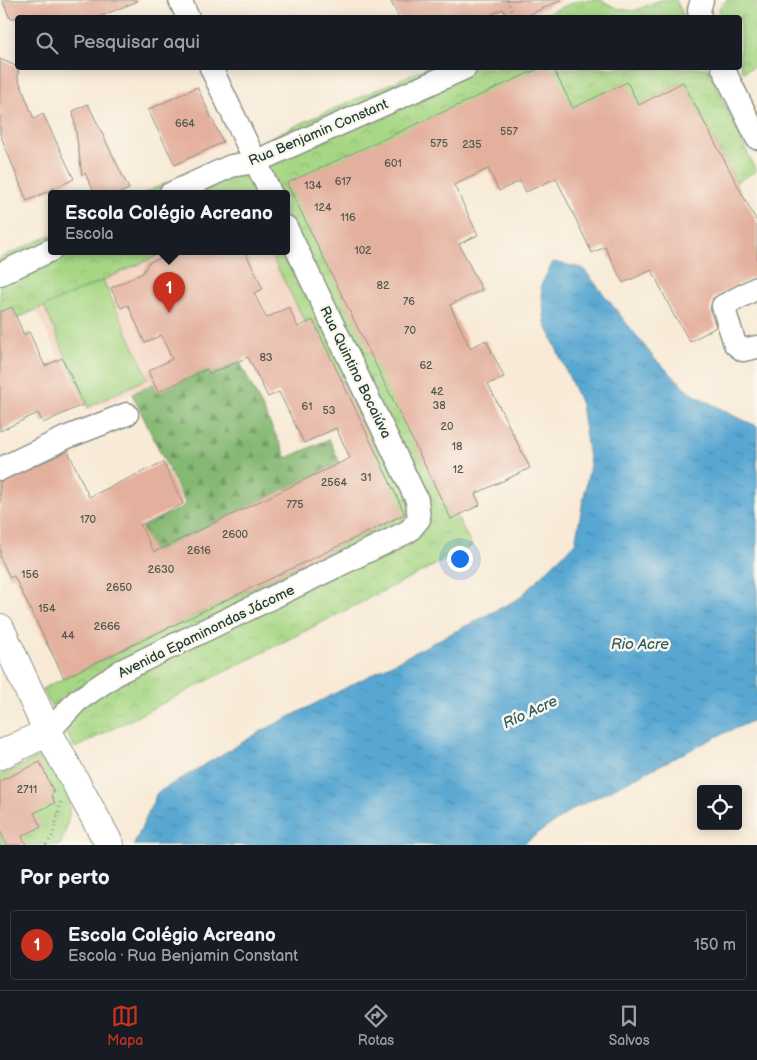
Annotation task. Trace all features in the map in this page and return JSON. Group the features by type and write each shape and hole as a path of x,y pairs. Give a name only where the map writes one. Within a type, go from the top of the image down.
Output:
{"main road":[{"path":"0,628 54,743 110,845"},
{"name":"Avenida Epaminondas Jácome","path":"0,755 54,743"}],"street":[{"path":"180,0 187,15"},
{"path":"212,70 269,190"},
{"name":"Rua Benjamin Constant","path":"179,190 231,166 255,162 461,70"},
{"path":"724,70 757,138"},
{"name":"Rua Quintino Bocaiúva","path":"290,235 417,500 419,519"},
{"path":"0,274 48,252"},
{"path":"757,288 723,306 735,344 743,350 757,347"},
{"path":"0,469 65,438 127,414"},
{"name":"Avenida Epaminondas Jácome","path":"54,743 77,701 121,671 409,531 419,519"}],"path":[{"path":"507,0 514,15"},
{"path":"46,845 53,835 58,818 61,803 59,793"}],"shaded area":[{"path":"154,255 271,255 305,321 87,411 33,305"}],"green space":[{"path":"579,0 601,0 618,9 634,11 660,0 676,0 683,15 544,15"},
{"path":"727,0 757,0 757,65 743,72 742,15 719,15 720,7"},
{"path":"421,70 709,70 756,171 736,182 683,82 639,105 573,108 297,191 472,546 75,748 42,689 405,514 271,255 290,255 290,190 151,190"},
{"path":"48,236 48,255 159,255 0,326 0,258"},
{"path":"103,280 148,378 88,407 44,306"},
{"path":"232,346 287,458 329,439 340,463 154,552 140,528 186,505 132,394"},
{"path":"49,752 65,781 70,797 68,819 60,845 0,845 0,775"}],"water":[{"name":"Rio Acre","path":"553,262 583,268 654,358 691,393 757,426 757,719 720,735 575,808 521,845 134,845 157,793 260,732 518,599 575,543 590,465 581,404 545,323 541,285"}],"building":[{"path":"2,0 138,1 103,15 15,15 15,18 10,18"},
{"path":"390,0 562,0 528,15 506,15 503,9 490,15 398,15"},
{"path":"0,59 15,66 15,70 18,70 18,78 34,119 43,114 74,179 27,201 0,134"},
{"path":"536,70 554,70 573,108 627,82 639,105 683,82 757,222 757,275 713,298 710,310 716,327 690,342 675,318 652,270 623,283 605,247 592,253 556,178 526,192 520,181 499,191 488,169 454,185 478,235 459,244 482,290 450,305 470,348 486,340 504,377 488,384 530,468 475,494 480,505 451,519 287,183"},
{"path":"197,87 223,142 175,165 148,110"},
{"path":"88,104 129,189 93,190 85,173 82,175 73,111"},
{"path":"168,255 246,255 263,289 254,293 266,318 289,307 298,327 313,320 405,514 64,678 14,576 10,578 0,557 0,482 68,451 89,497 163,462 183,504 140,525 154,552 350,458 336,428 304,443 279,392 268,397 248,357 210,374 207,369 158,392 148,371 172,359 161,335 145,343 128,305 121,308 111,288 143,273 148,263"},
{"path":"12,307 24,335 29,332 45,366 62,358 84,404 43,423 38,413 0,431 0,312"},
{"path":"40,762 54,793 51,795 55,803 34,813 41,827 22,836 26,845 7,845 0,831 0,781"}],"place":[{"name":"Escola Colégio Acreano","path":"169,313"}],"water label":[{"name":"Río Acre","path":"530,712"}]}
